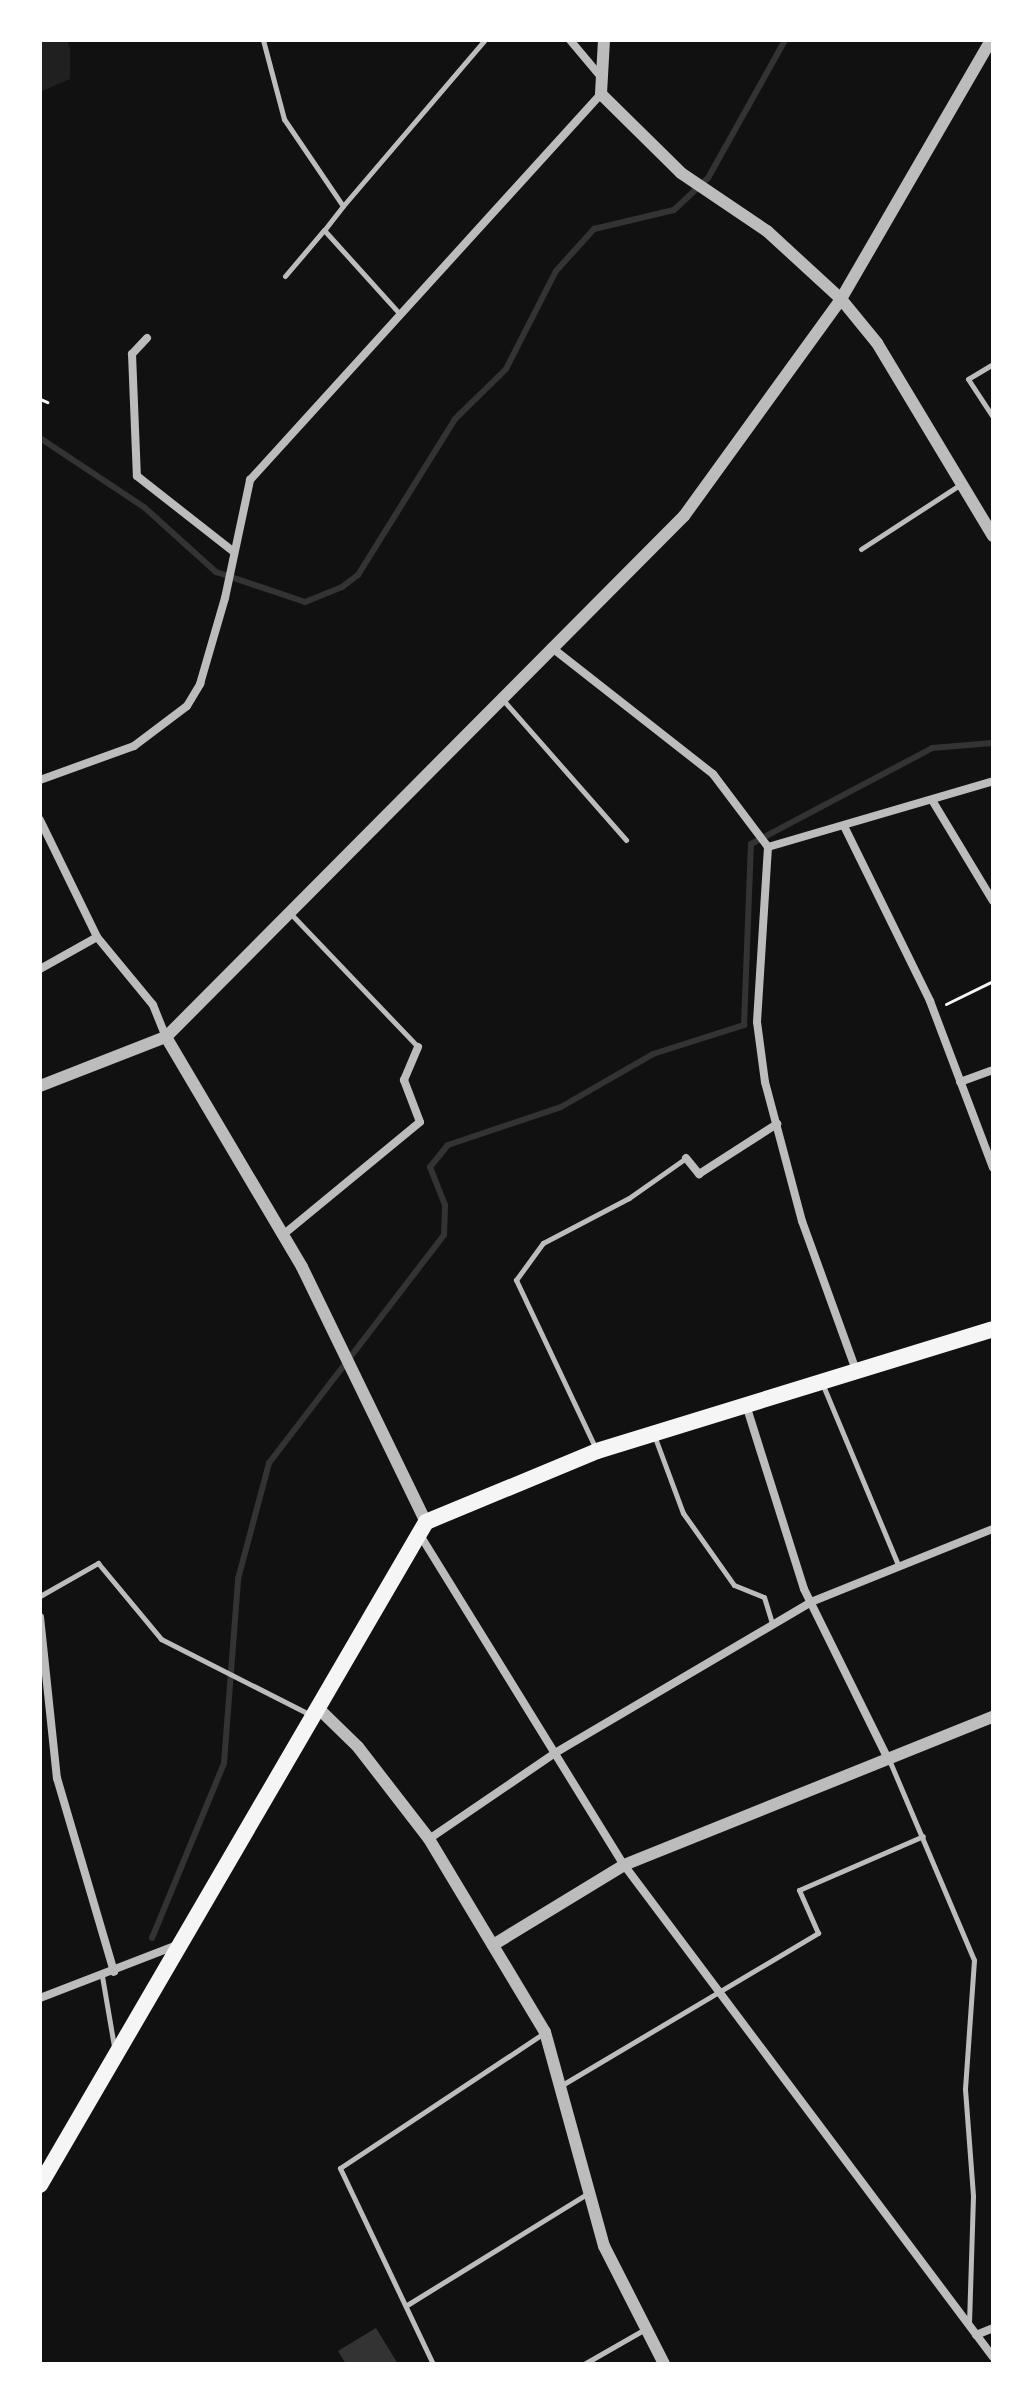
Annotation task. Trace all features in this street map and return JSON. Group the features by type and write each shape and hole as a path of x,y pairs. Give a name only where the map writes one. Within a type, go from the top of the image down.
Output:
{"main road":[{"path":"40,2185 187,1941 315,1711 423,1528 597,1451 993,1329"}],"street":[{"path":"570,40 601,78"},
{"path":"40,780 162,730 200,684 225,598 250,480 601,94 604,40"},
{"path":"40,1086 166,1037 712,482 841,299 991,40"},
{"path":"601,94 681,173 767,231 841,299 877,343 993,536"},
{"path":"147,338 132,354 137,476 234,552"},
{"path":"551,647 643,712 713,774 768,847 757,1022 777,1124 856,1371"},
{"path":"768,847 845,828 993,781"},
{"path":"932,800 993,901"},
{"path":"40,820 97,937 153,1005 166,1037 284,1234 423,1528 624,1865 715,1993 807,2104 993,2357"},
{"path":"845,828 933,1011 993,1168"},
{"path":"40,969 97,937"},
{"path":"284,1234 420,1122 404,1080 418,1047"},
{"path":"960,1082 993,1070"},
{"path":"686,1158 699,1174 777,1124"},
{"path":"746,1405 811,1602 889,1761"},
{"path":"429,1839 555,1753 811,1602 993,1529"},
{"path":"40,1617 57,1778 114,1972"},
{"path":"315,1711 358,1747 429,1839 545,2032 562,2085 587,2194 664,2364"},
{"path":"493,1945 624,1865 993,1717"},
{"path":"40,1998 114,1972 187,1941"},
{"path":"976,2335 993,2328"}],"lane":[{"path":"263,40 284,119 343,206"},
{"path":"285,276 485,40"},
{"path":"324,230 399,313"},
{"path":"993,364 968,379 993,417"},
{"path":"861,549 961,483"},
{"path":"500,697 626,840"},
{"path":"288,910 418,1047"},
{"path":"597,1451 516,1280 543,1243 629,1198 686,1158"},
{"path":"821,1382 898,1565"},
{"path":"654,1434 683,1513 734,1585 764,1597 772,1624"},
{"path":"40,1596 98,1563 161,1639 315,1711"},
{"path":"889,1761 974,1960 965,2089 973,2196 969,2326"},
{"path":"562,2085 818,1933 799,1890 923,1836"},
{"path":"102,1976 117,2060"},
{"path":"433,2364 340,2168 545,2032"},
{"path":"407,2305 587,2194"},
{"path":"584,2364 646,2328"}],"path":[{"path":"40,399 47,402"},
{"path":"933,1011 993,981"}],"shaded area":[{"path":"40,40 67,40 70,79 40,92"},
{"path":"376,2328 398,2364 346,2364 338,2351"}],"waterway":[{"path":"40,438 144,507 216,572 305,602 342,587 358,575 455,419 506,369 556,271 594,229 674,210 708,178 785,40"},
{"path":"152,1938 224,1763 238,1579 269,1463 444,1235 445,1205 430,1167 448,1145 561,1107 653,1054 744,1025 751,844 932,748 993,743"}]}
